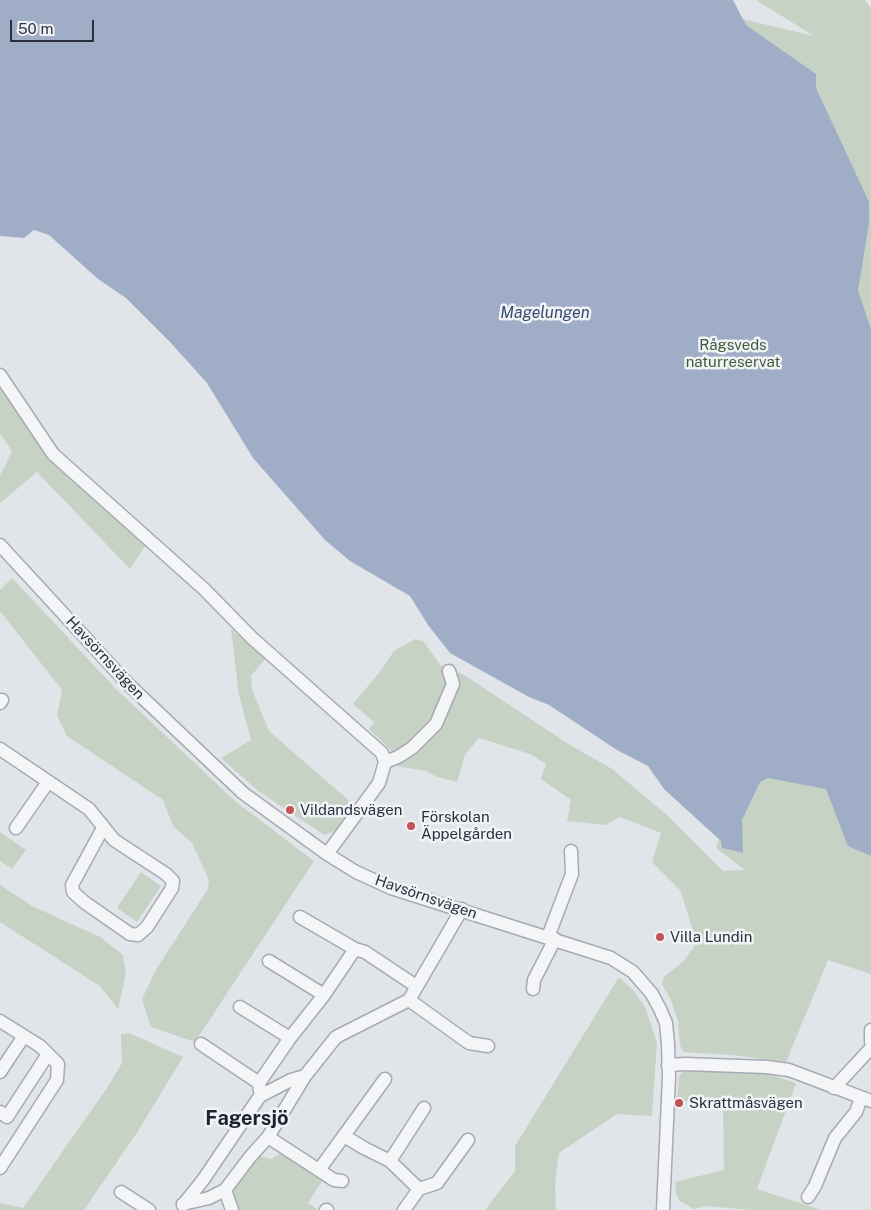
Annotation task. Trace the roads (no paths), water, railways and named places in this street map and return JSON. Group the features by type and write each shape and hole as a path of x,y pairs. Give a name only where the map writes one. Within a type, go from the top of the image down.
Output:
{"street":[{"path":"0,375 53,454 204,589 252,638 382,753 385,762 380,783 327,854"},
{"name":"Havsörnsvägen","path":"0,545 127,684 243,793 327,854 356,872 391,888 462,909 611,958 624,965 643,983 660,1009 666,1023 668,1044 669,1077 663,1210"},
{"path":"385,762 398,757 412,748 436,724 453,684 449,671"},
{"path":"0,749 89,809 114,840 166,874 173,881 172,888 147,927 138,934 130,934 84,902 73,892 72,885 103,828"},
{"path":"16,828 48,782"},
{"path":"533,989 534,980 551,938 572,874 570,850"},
{"path":"187,1206 225,1190 250,1156 268,1137 305,1076 336,1037 409,1000 462,909"},
{"path":"300,917 355,949 365,952 416,986"},
{"path":"187,1206 260,1090 290,1038 324,995 355,949"},
{"path":"268,961 324,995"},
{"path":"409,1000 469,1043 488,1046"},
{"path":"240,1007 290,1038"},
{"path":"0,1021 40,1046 58,1064 57,1080 0,1168"},
{"path":"871,1030 871,1042"},
{"path":"0,1072 24,1036"},
{"path":"201,1044 260,1090"},
{"path":"834,1088 871,1048"},
{"path":"0,1112 7,1117 48,1054"},
{"path":"668,1065 767,1067 789,1070 866,1100 835,1138 815,1186 808,1197"},
{"path":"260,1090 305,1076"},
{"path":"319,1170 385,1079"},
{"path":"390,1161 424,1108"},
{"path":"344,1136 390,1161 419,1189"},
{"path":"268,1137 334,1180 342,1181"},
{"path":"404,1210 419,1189 437,1183 468,1140"},
{"path":"225,1190 232,1210"},
{"path":"121,1192 149,1210"}],"water":[{"name":"Magelungen","path":"0,0 733,0 746,25 816,74 816,88 869,202 869,223 858,291 871,329 871,856 848,846 826,789 768,778 760,782 742,820 743,853 722,848 721,841 664,789 648,766 617,750 549,705 529,697 450,653 428,625 410,596 350,561 325,540 253,458 207,383 126,298 98,279 49,235 34,230 24,238 0,236"}],"place":[{"name":"Vildandsvägen","path":"290,810"},
{"name":"Förskolan Äppelgården","path":"411,826"},
{"name":"Villa Lundin","path":"660,937"},
{"name":"Skrattmåsvägen","path":"679,1103"}],"district":[{"name":"Fagersjö","path":"247,1119"}],"park label":[{"name":"Rågsveds naturreservat","path":"733,354"}]}
